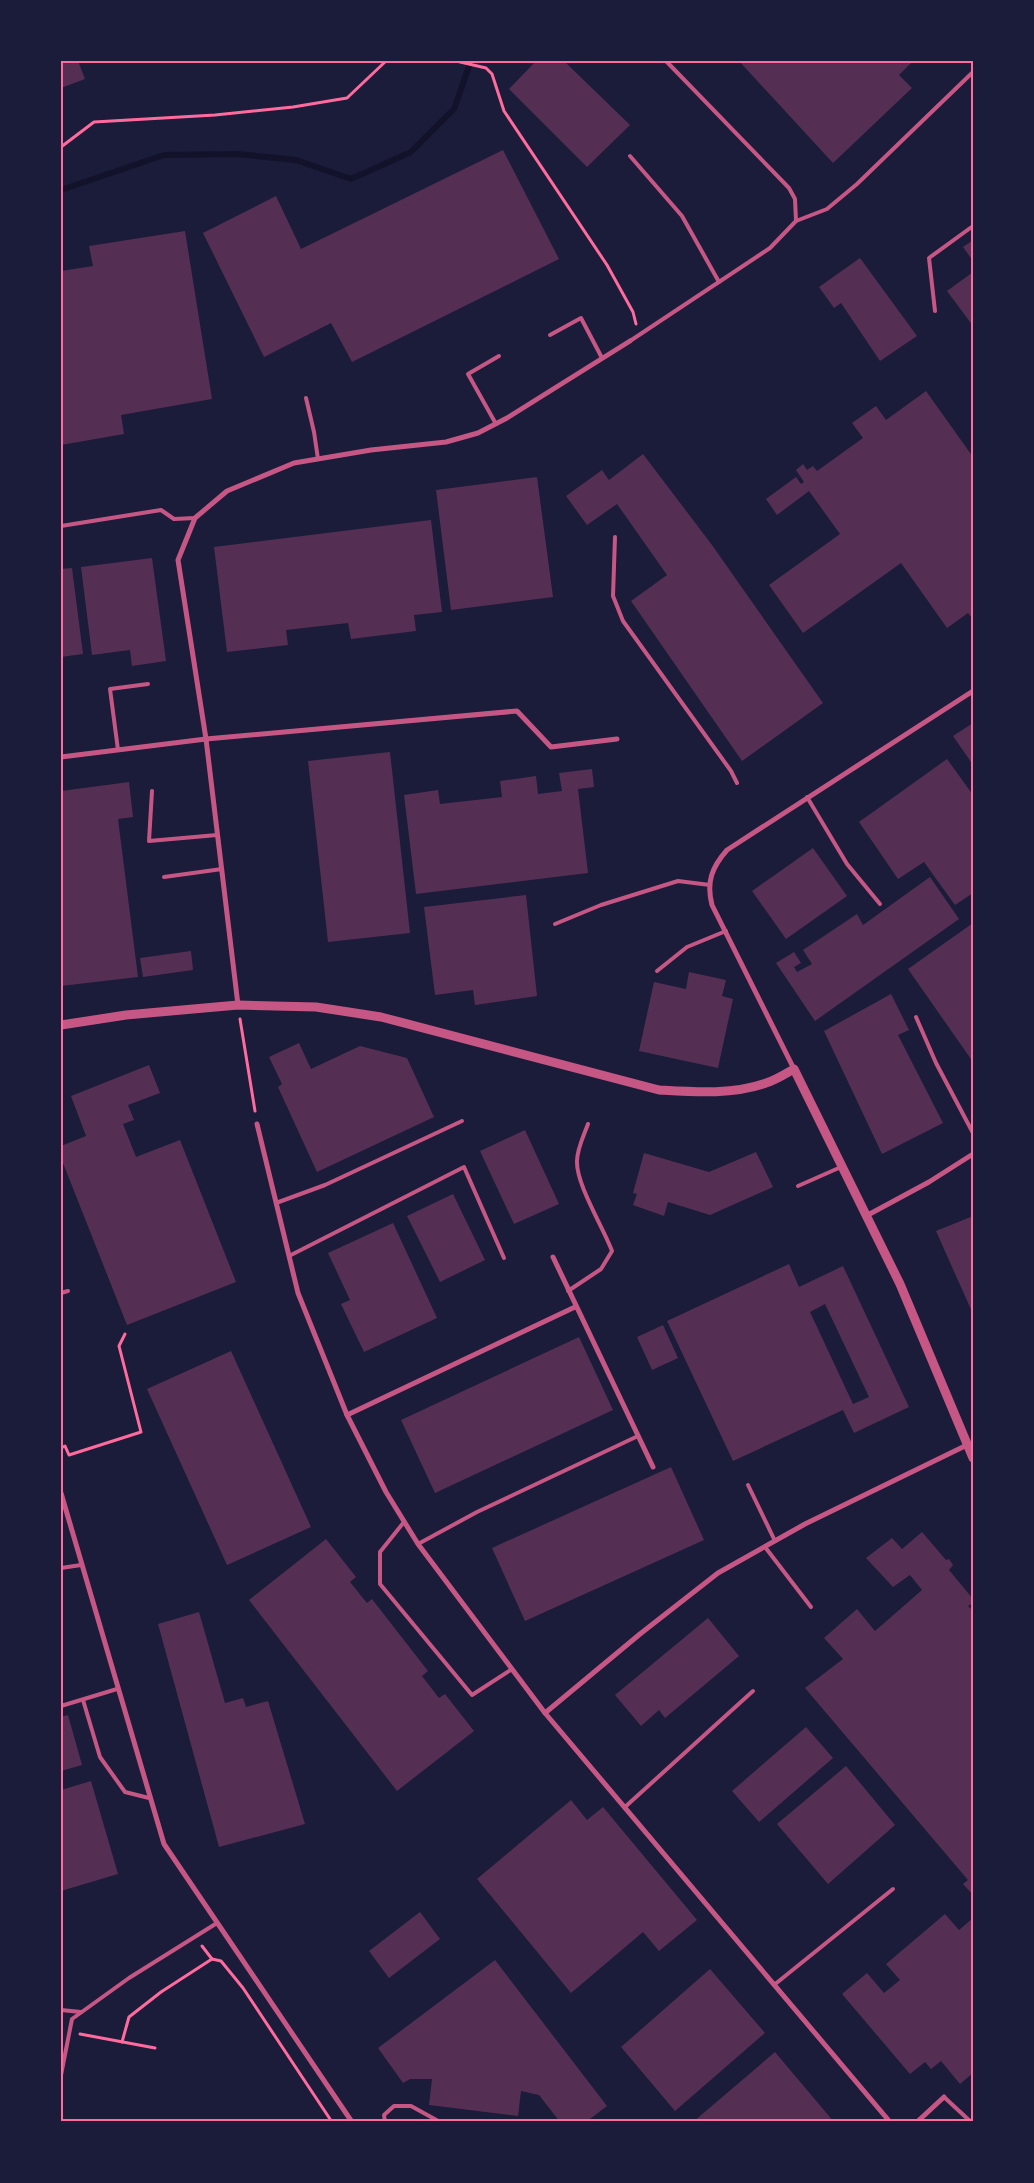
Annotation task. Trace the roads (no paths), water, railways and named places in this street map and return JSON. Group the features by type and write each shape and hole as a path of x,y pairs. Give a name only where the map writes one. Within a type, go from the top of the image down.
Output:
{"street":[{"path":"238,1005 206,739 178,560 195,518 227,491 294,463 446,442 478,433 496,424 630,341"},
{"path":"973,690 727,850 714,864 710,885 712,905 900,1284 973,1458"},
{"path":"61,757 206,739 518,711 551,747 617,739"},
{"path":"61,1025 126,1015 238,1005 316,1007 381,1017 658,1090 700,1092 735,1090 767,1083 794,1069"},
{"path":"257,1124 298,1293 347,1415 386,1492 404,1522 418,1544 545,1713 890,2122"},
{"path":"866,1216 929,1182 973,1154"},
{"path":"552,1257 653,1467"},
{"path":"347,1415 575,1307"},
{"path":"545,1713 640,1634 718,1573 775,1541 967,1445"},
{"path":"61,1493 164,1844 352,2122"},
{"path":"916,2122 944,2097"}],"lane":[{"path":"666,61 789,188 795,200 796,221"},
{"path":"630,341 770,248 796,221 827,209 857,184 973,72"},
{"path":"630,156 682,216 719,282"},
{"path":"935,311 930,258 973,226"},
{"path":"550,335 581,318 602,358"},
{"path":"496,424 468,374 498,356"},
{"path":"306,398 318,459"},
{"path":"61,526 161,510 174,519 195,518"},
{"path":"614,537 612,596 623,621 731,771 737,783"},
{"path":"118,750 110,689 148,684"},
{"path":"152,791 150,841 217,835"},
{"path":"807,797 847,864 880,904"},
{"path":"164,877 222,869"},
{"path":"555,924 601,905 678,881 710,885"},
{"path":"656,971 687,947 726,931"},
{"path":"916,1017 936,1063 973,1132"},
{"path":"276,1203 325,1185 462,1121"},
{"path":"568,1291 601,1269 612,1251 601,1224 578,1179 576,1160 588,1124"},
{"path":"289,1256 464,1167 504,1258"},
{"path":"798,1186 841,1167"},
{"path":"61,1293 68,1291"},
{"path":"418,1544 477,1512 638,1436"},
{"path":"748,1485 775,1541"},
{"path":"404,1522 380,1552 380,1584 472,1695 512,1669"},
{"path":"765,1547 811,1607"},
{"path":"61,1568 81,1565"},
{"path":"61,1706 117,1688"},
{"path":"624,1807 753,1691"},
{"path":"84,1700 100,1757 125,1792 149,1798"},
{"path":"774,1985 893,1889"},
{"path":"61,2075 62,2062 72,2019 129,1978 217,1923"},
{"path":"61,2010 82,2012"},
{"path":"944,2097 972,2122"},
{"path":"385,2122 384,2115 394,2106 411,2106 440,2122"}],"waterway":[{"path":"61,190 164,155 238,154 296,160 351,179 411,152 454,109 471,61"}]}
